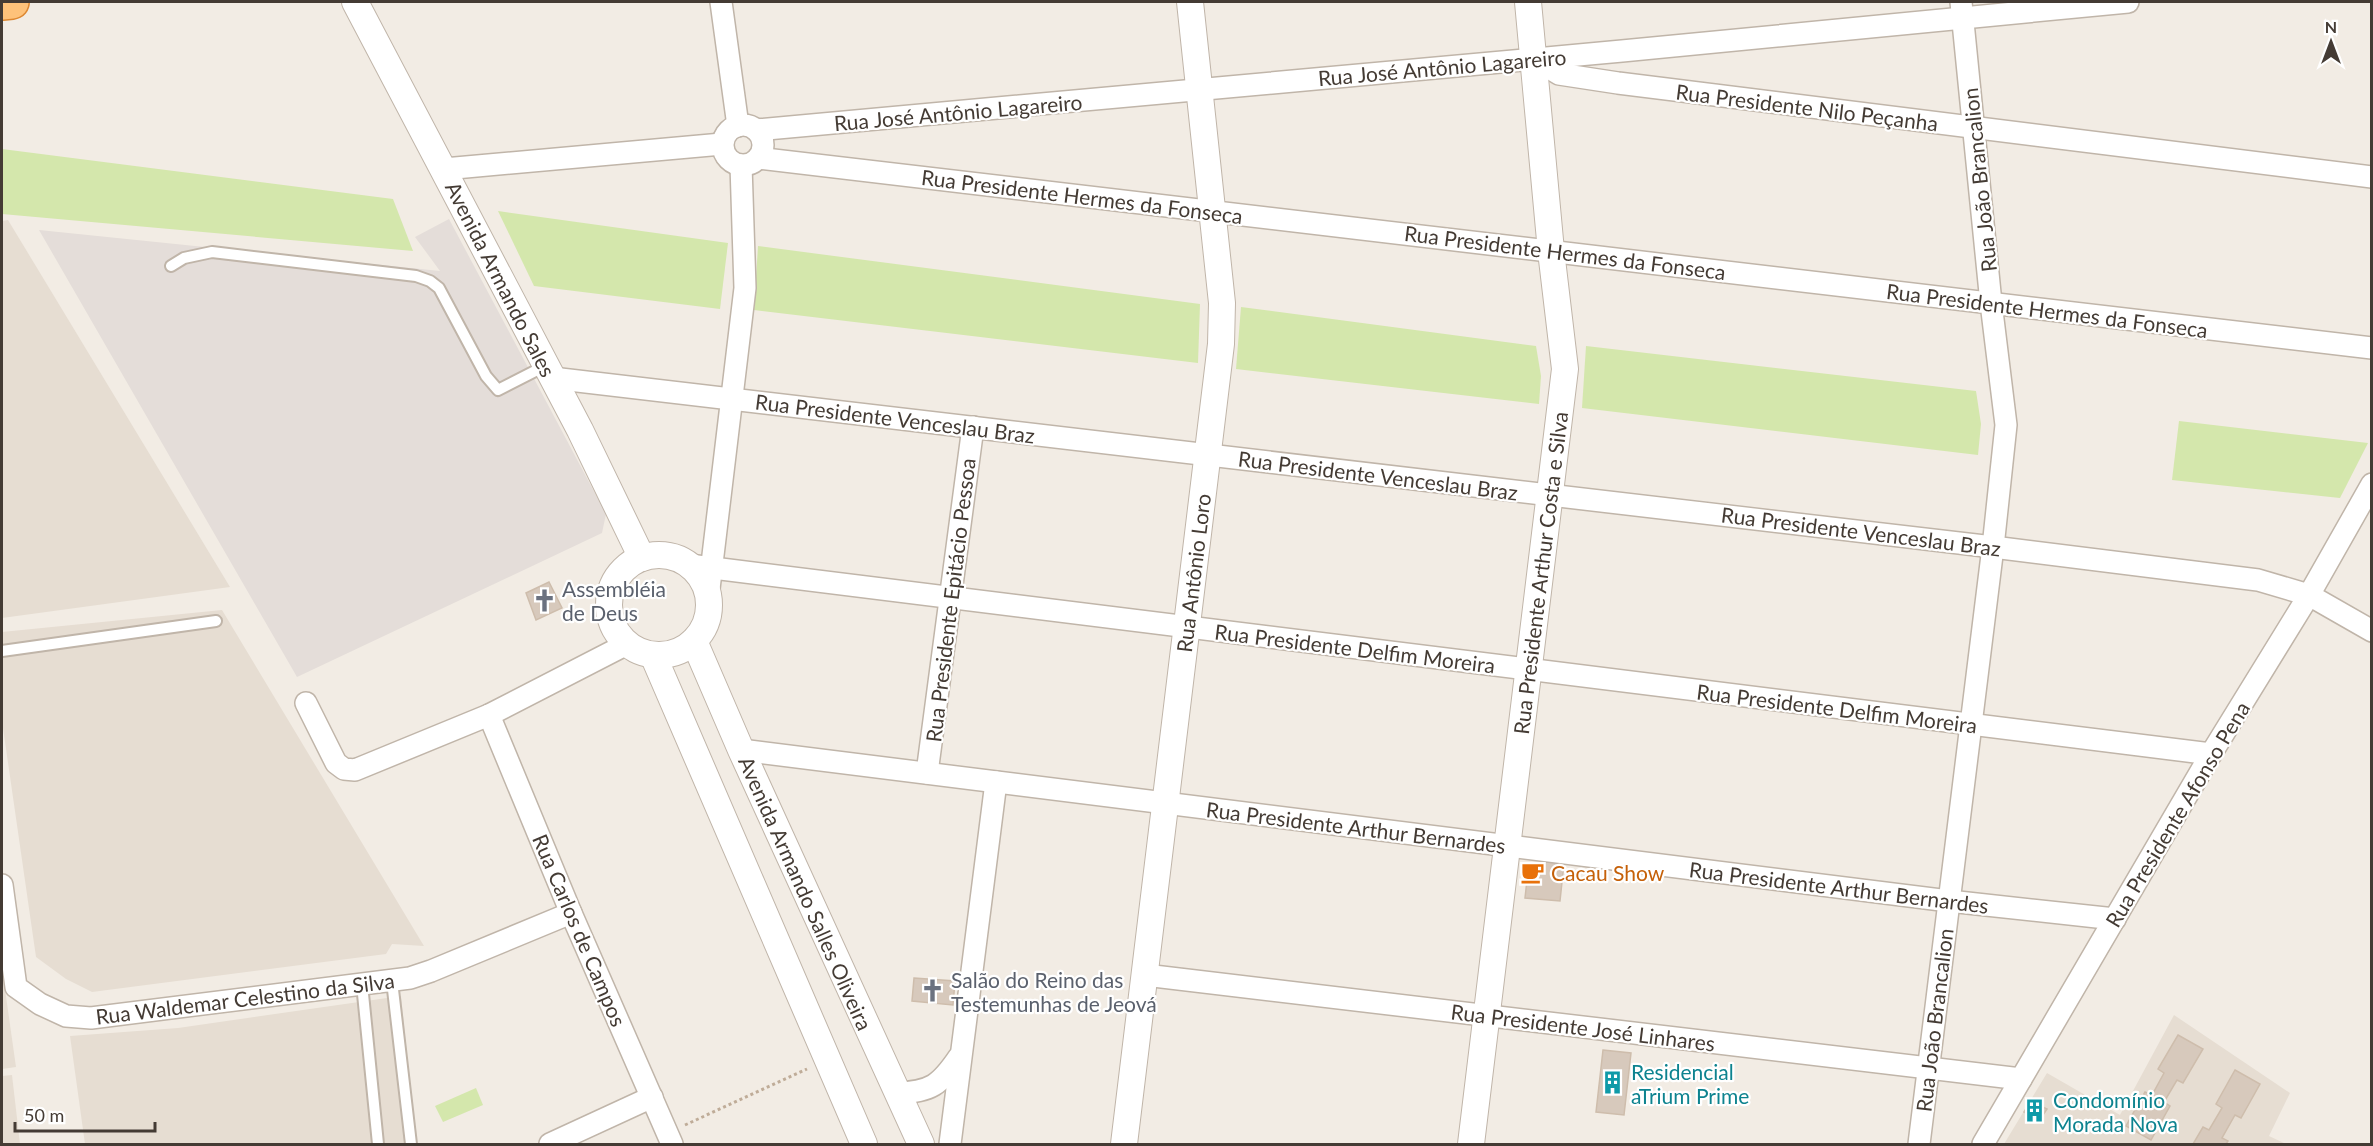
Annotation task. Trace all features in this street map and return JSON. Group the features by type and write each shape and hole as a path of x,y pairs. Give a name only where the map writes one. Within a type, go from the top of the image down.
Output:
{"highway":[{"path":"2,3 12,2"}],"street":[{"name":"Avenida Armando Sales","path":"355,2 580,430 642,558"},
{"path":"721,2 747,128"},
{"name":"Rua Antônio Loro","path":"1124,1144 1208,455 1222,322 1190,2"},
{"name":"Rua Presidente Arthur Costa e Silva","path":"1471,1144 1564,369 1528,2"},
{"name":"Rua José Antônio Lagareiro","path":"747,128 1622,51 1962,9 2128,2"},
{"name":"Rua João Brancalion","path":"1919,1144 2006,425 1991,303 1962,9"},
{"path":"1618,83 1616,66 1622,51"},
{"name":"Rua Presidente Nilo Peçanha","path":"1534,59 1558,74 1618,83 2372,177"},
{"path":"695,565 717,524 745,288 750,162 763,147 760,135 747,128 727,132 722,144 725,156 735,164 750,162"},
{"path":"444,169 722,144"},
{"name":"Rua Presidente Hermes da Fonseca","path":"750,162 1212,211 2372,348"},
{"name":"Rua Presidente Venceslau Braz","path":"549,372 732,399 2258,580 2309,595 2372,631"},
{"name":"Rua Presidente Epitácio Pessoa","path":"927,773 973,427"},
{"name":"Rua Presidente Afonso Pena","path":"1983,1144 2211,754 2309,595 2372,484"},
{"path":"695,565 717,524"},
{"path":"709,602 695,565 664,555 642,558 630,564 620,573 609,599 609,614 614,628 627,644 643,653 653,655 675,652 694,640 704,626 709,602 720,589 729,581 748,573"},
{"name":"Rua Presidente Delfim Moreira","path":"695,565 2211,754"},
{"name":"Avenida Armando Salles Oliveira","path":"694,640 741,750 921,1144"},
{"path":"306,703 336,763 345,769 355,770 489,715 627,644"},
{"path":"653,655 864,1144"},
{"name":"Rua Carlos de Campos","path":"489,715 571,913 670,1139"},
{"name":"Rua Presidente Arthur Bernardes","path":"741,750 1949,901 2115,919"},
{"path":"950,1144 996,782"},
{"name":"Rua Waldemar Celestino da Silva","path":"2,885 16,987 40,1004 66,1016 91,1018 392,981 431,971 571,913"},
{"name":"Rua Presidente José Linhares","path":"1145,975 2021,1079"},
{"path":"897,1093 922,1092 934,1087 961,1054"},
{"path":"550,1144 652,1097"}],"lane":[{"path":"171,266 184,258 212,252 416,276 430,281 439,288 486,376 498,390 549,372"},
{"path":"2,651 216,621"},
{"path":"392,981 411,1144"},
{"path":"362,984 378,1144"}],"path":[{"path":"670,1139 828,1059"}],"shaded area":[{"path":"449,219 606,514 602,533 297,677 39,230 440,271 415,237"},
{"path":"8,220 230,587 2,618 2,221"},
{"path":"222,610 424,946 392,944 386,954 92,992 66,979 36,957 2,721 2,632"},
{"path":"2,968 16,1067 2,1069"},
{"path":"401,996 416,1144 85,1144 70,1036 178,1028"},
{"path":"2174,1015 2290,1093 2269,1136 2286,1144 2004,1144 2047,1073 2120,1115"},
{"path":"12,1075 20,1144 2,1144 2,1076"}],"green space":[{"path":"2,149 393,199 413,251 2,214"},
{"path":"498,211 728,243 720,309 534,286"},
{"path":"758,246 1200,304 1198,363 754,310"},
{"path":"1241,307 1536,346 1541,376 1539,404 1236,369"},
{"path":"1586,346 1976,391 1981,424 1978,455 1582,408"},
{"path":"2179,421 2368,443 2340,498 2172,480"},
{"path":"476,1088 483,1105 443,1122 435,1106"}],"building":[{"name":"Assembléia de Deus","path":"549,582 562,608 536,620 526,593"},
{"path":"1545,862 1564,863 1560,901 1525,898 1527,880 1523,874 1534,865"},
{"name":"Salão do Reino das Testemunhas de Jeová","path":"914,978 955,981 953,1005 912,1001"},
{"path":"2178,1035 2203,1049 2183,1083 2177,1080 2164,1102 2170,1106 2151,1140 2126,1126 2145,1092 2152,1095 2164,1073 2158,1069"},
{"name":"Residencial aTrium Prime","path":"1603,1050 1631,1053 1624,1115 1596,1112"},
{"path":"2235,1070 2260,1084 2241,1118 2235,1115 2222,1138 2228,1141 2226,1144 2193,1144 2203,1127 2209,1130 2222,1108 2216,1104"},
{"name":"Condomínio Morada Nova","path":"2031,1101 2047,1109 2039,1121 2024,1112"}],"place":[{"name":"Assembléia de Deus","path":"544,600"},
{"name":"Cacau Show","path":"1533,872"},
{"name":"Salão do Reino das Testemunhas de Jeová","path":"933,991"},
{"name":"Residencial aTrium Prime","path":"1613,1083"},
{"name":"Condomínio Morada Nova","path":"2035,1111"}]}
